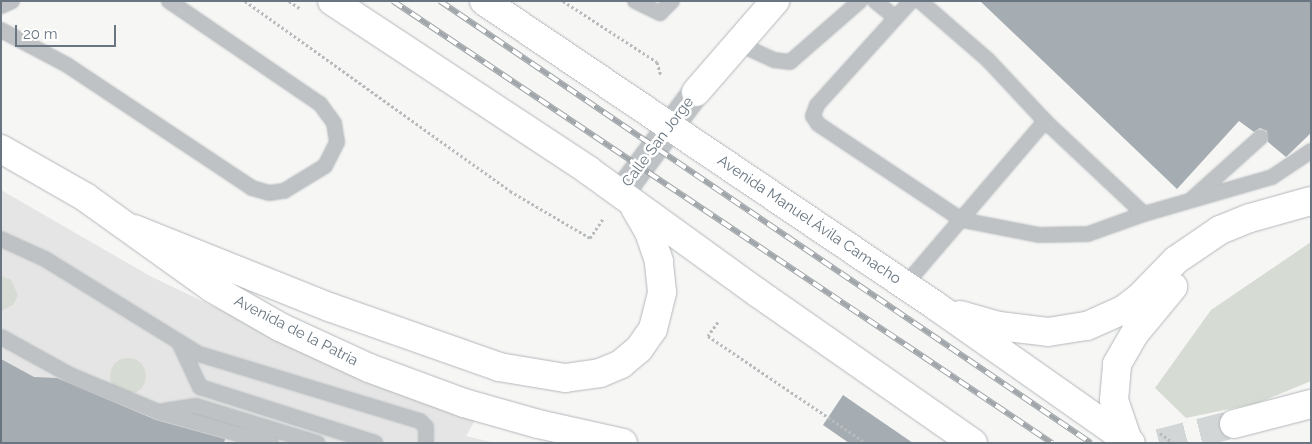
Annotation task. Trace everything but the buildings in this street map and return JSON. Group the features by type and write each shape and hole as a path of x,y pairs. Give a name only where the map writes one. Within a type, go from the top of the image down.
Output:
{"main road":[{"path":"332,1 621,192 758,294 973,443"},
{"name":"Avenida Manuel Ávila Camacho","path":"484,1 936,306 1130,442"},
{"path":"696,92 737,43 776,1"},
{"name":"Avenida de la Patria","path":"1,149 21,158 134,229 212,288 280,327 369,368 501,414 623,443"},
{"path":"134,229 329,307 499,367 565,378 600,373 621,364 639,349 653,329 661,308 662,292 655,246 642,218 621,192"},
{"path":"936,306 967,318 1015,329 1048,332 1088,326 1129,306 1176,260 1220,230 1250,218 1310,204"},
{"path":"1130,442 1116,410 1114,381 1124,348 1153,309 1185,277 1229,246 1310,204"},
{"path":"1234,424 1311,404"}],"street":[{"name":"Calle San Jorge","path":"621,192 696,92"}],"lane":[{"path":"1,6 12,1"},
{"path":"1,30 68,66 252,188 269,193 284,191 326,166 337,142 334,123 320,104 169,1"},
{"path":"635,1 660,13 672,1"},
{"path":"737,43 774,60 790,62 860,1"},
{"path":"875,1 895,17"},
{"path":"911,1 817,105 813,116 818,124 962,220 1039,235 1088,234 1144,214 1272,177 1311,151"},
{"path":"920,1 988,60 1045,121 1144,214"},
{"path":"905,285 1045,121"},
{"path":"1191,200 1261,137"},
{"path":"1,239 45,260 199,354 420,421 426,427 426,443"},
{"path":"1,337 70,375 159,412 270,443"},
{"path":"179,342 200,386 375,443"},
{"path":"159,412 196,406 317,443"}],"path":[{"path":"245,1 510,191 590,238 621,192"},
{"path":"564,1 657,62 661,76"},
{"path":"718,322 708,336 866,443"}],"shaded area":[{"path":"1,190 150,276 362,378 477,417 466,436 495,443 1,443"},
{"path":"1311,242 1311,381 1258,403 1186,418 1155,388 1211,310"},
{"path":"1,276 11,280 18,295 13,305 1,311"},
{"path":"128,358 141,363 146,376 141,389 128,394 115,389 110,376 115,363"}],"tunnel":[{"path":"1159,443 1234,424"}],"railway":[{"path":"393,1 1052,443"},
{"path":"440,1 1091,443"}]}
